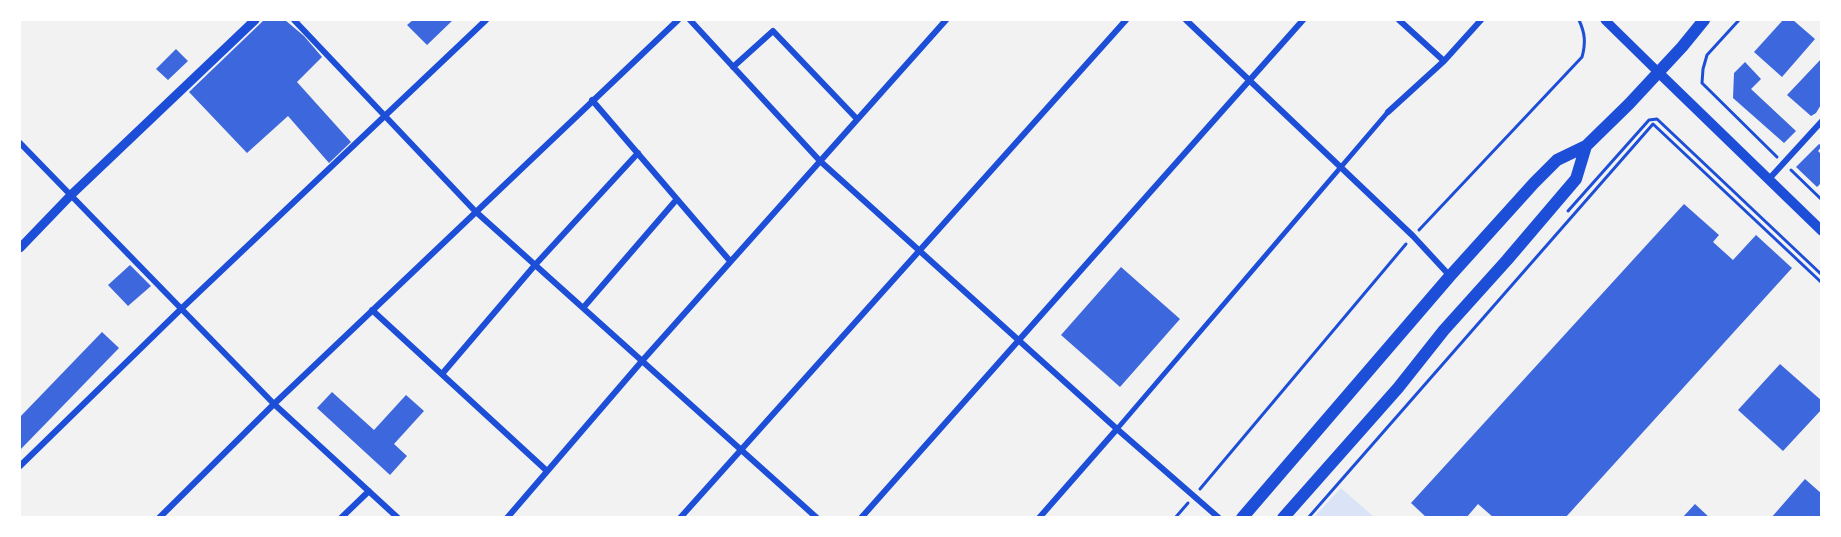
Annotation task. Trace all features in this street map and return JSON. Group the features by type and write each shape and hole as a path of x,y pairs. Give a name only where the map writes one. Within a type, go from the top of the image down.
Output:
{"main road":[{"path":"1242,518 1450,276 1534,183 1557,160 1586,146 1629,104 1704,20"},
{"path":"1658,72 1821,231"},
{"path":"1282,518 1398,388 1444,330 1501,268 1576,179 1586,146"}],"street":[{"path":"20,248 71,195 255,20"},
{"path":"294,20 475,211 817,518"},
{"path":"20,466 181,309 486,20"},
{"path":"159,518 475,211 678,20"},
{"path":"690,20 820,161 1117,429 1220,518"},
{"path":"507,518 642,361 944,20"},
{"path":"680,518 1126,20"},
{"path":"1186,20 1413,236 1450,276"},
{"path":"861,518 1303,20"},
{"path":"1399,20 1444,61"},
{"path":"1039,518 1388,112 1444,61 1481,20"},
{"path":"1605,20 1658,72"},
{"path":"733,67 773,31 857,119"},
{"path":"592,100 730,261"},
{"path":"1768,179 1821,121"},
{"path":"20,143 274,404 398,518"},
{"path":"442,374 535,265 638,153"},
{"path":"583,308 677,199"},
{"path":"372,310 547,471"},
{"path":"341,518 369,491"}],"path":[{"path":"1175,518 1413,236 1582,57 1585,33 1579,20"},
{"path":"1739,20 1707,55 1702,83 1821,200"},
{"path":"1649,120 1657,119 1821,274"},
{"path":"1308,518 1653,124 1821,283"}],"shaded area":[{"path":"1341,488 1374,517 1314,517"}],"building":[{"path":"264,20 285,20 304,36 322,57 297,82 351,142 329,163 288,116 247,153 189,92"},
{"path":"413,20 453,20 427,45 407,25"},
{"path":"1783,20 1793,20 1815,39 1782,77 1754,52"},
{"path":"176,49 188,61 168,80 156,69"},
{"path":"1822,58 1822,103 1816,113 1811,116 1787,95"},
{"path":"1745,62 1761,79 1751,89 1796,131 1784,143 1733,98 1734,73"},
{"path":"1819,144 1822,146 1818,151 1822,155 1822,182 1817,187 1796,167"},
{"path":"1684,204 1719,235 1713,242 1733,260 1756,235 1792,268 1565,518 1494,518 1478,504 1466,518 1427,518 1411,503"},
{"path":"130,265 151,286 128,306 108,285"},
{"path":"1121,267 1180,319 1120,387 1061,335"},
{"path":"102,332 119,348 20,450 20,417"},
{"path":"1780,364 1822,401 1822,409 1783,451 1738,410"},
{"path":"332,392 374,430 406,395 424,411 394,444 407,456 390,475 317,408"},
{"path":"1805,479 1822,494 1822,518 1771,518"},
{"path":"1695,504 1710,518 1682,518"}]}
